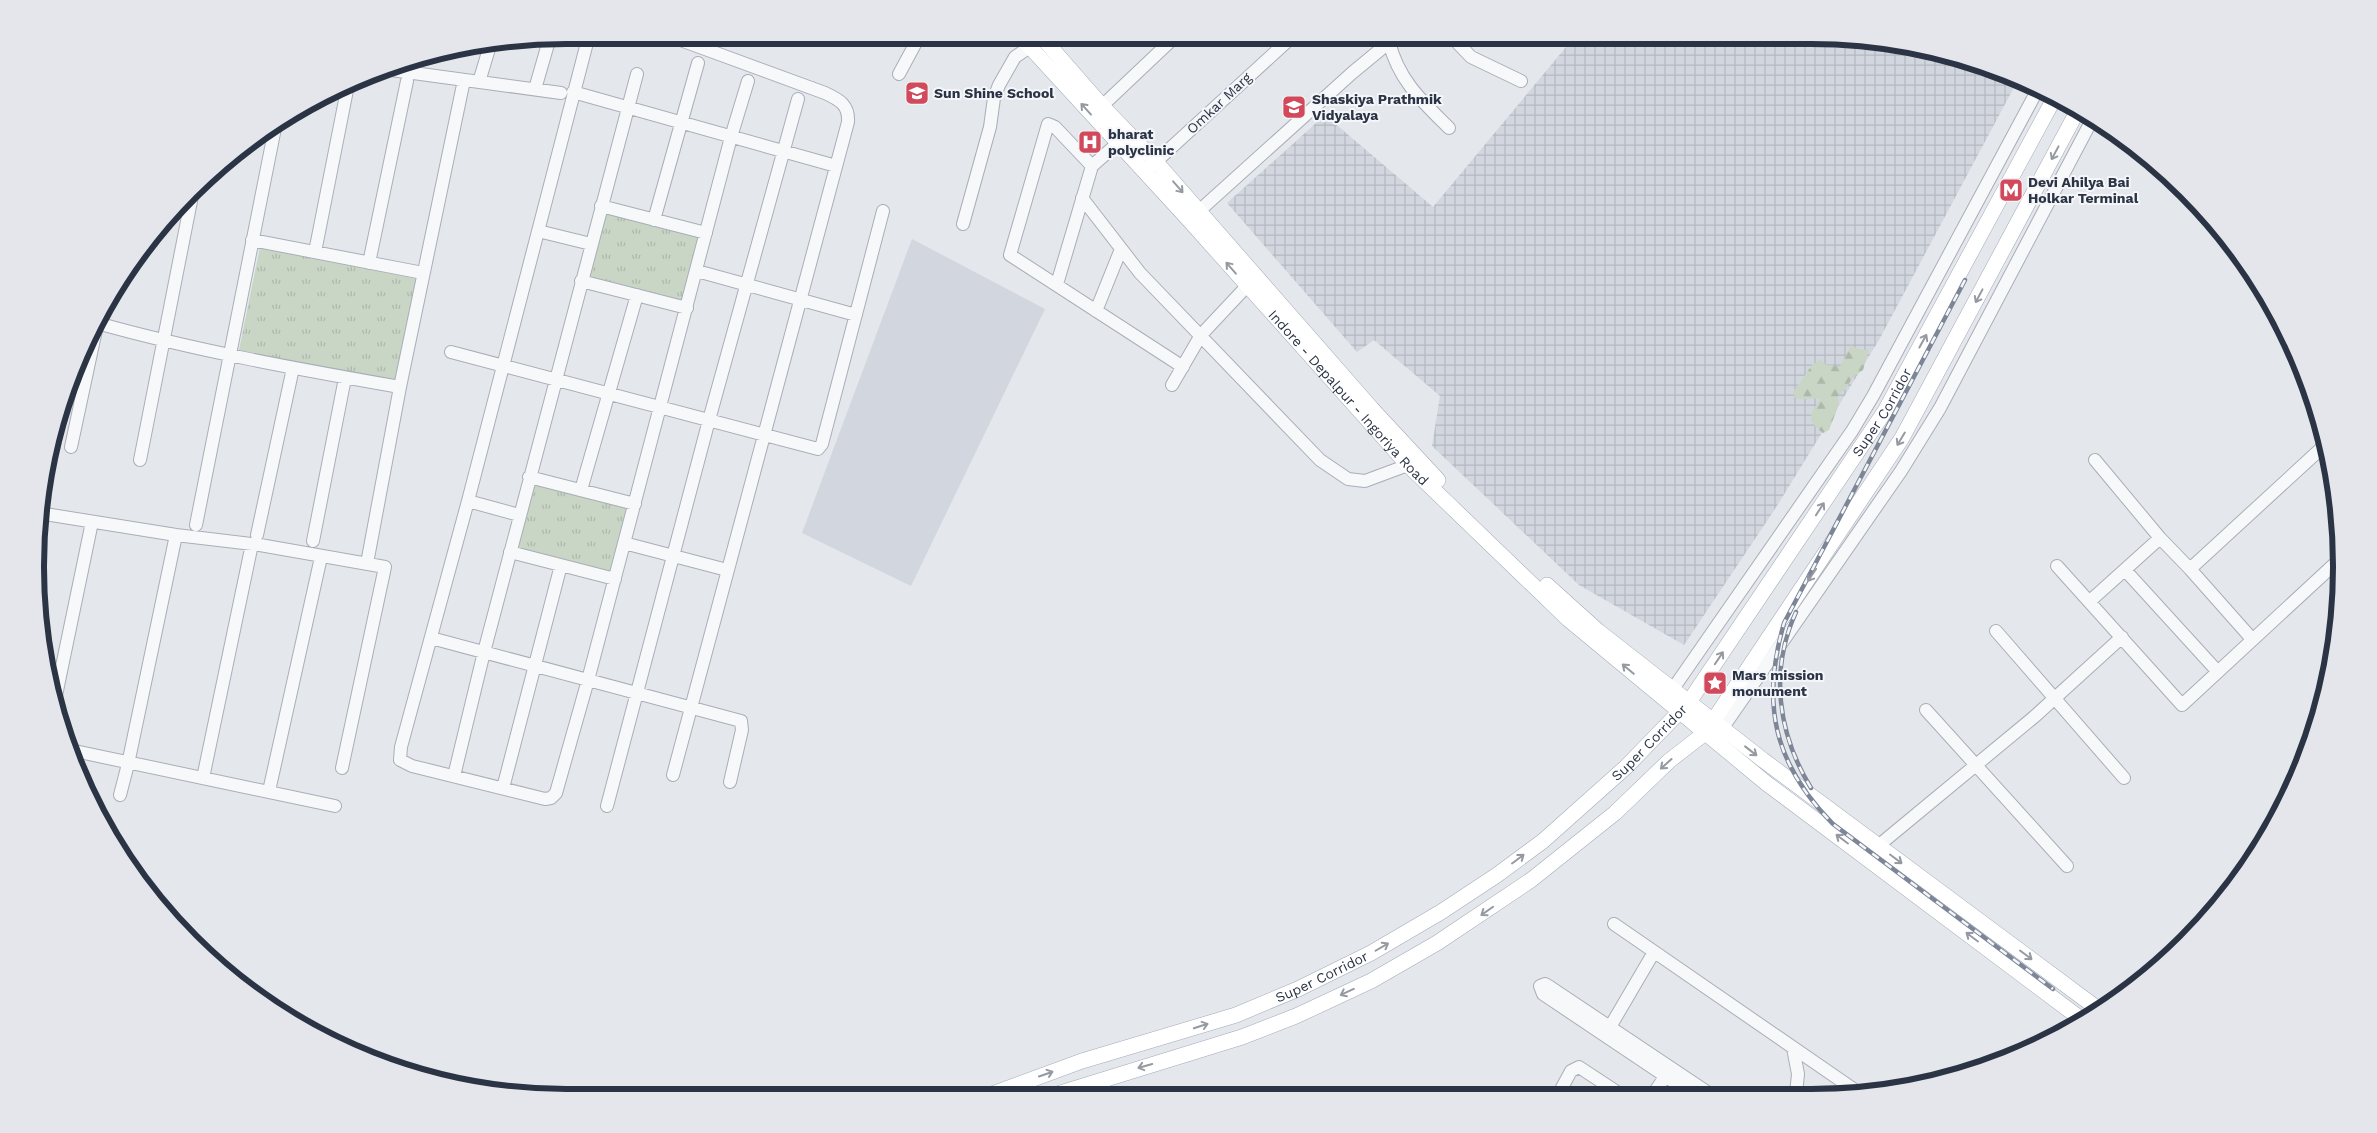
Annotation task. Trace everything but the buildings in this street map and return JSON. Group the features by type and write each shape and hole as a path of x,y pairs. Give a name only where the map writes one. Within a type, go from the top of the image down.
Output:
{"main road":[{"name":"Indore - Depalpur - Ingoriya Road","path":"1044,44 1118,143 1150,167 1199,211 1316,346 1427,469 1570,606 1669,695"},
{"name":"Indore - Depalpur - Ingoriya Road","path":"1045,44 1102,106 1247,286 1408,465 1568,619 1669,695 1713,731"},
{"name":"Super Corridor","path":"1004,1089 1082,1061 1236,1015 1298,990 1371,953 1441,912 1497,875 1543,840 1626,767 1684,707 1885,410 2052,103"},
{"name":"Super Corridor","path":"1075,1089 1242,1037 1296,1016 1370,981 1438,943 1531,880 1615,813 1669,761 1713,731 1902,438 2075,116"},
{"path":"1713,731 1797,786 2093,1006"},
{"path":"1713,731 1797,806 2077,1016"},
{"path":"1797,786 1797,806"}],"street":[{"path":"586,44 567,92 538,231 468,501 401,747 400,760 412,766 545,799 551,798 556,793 588,680 731,136 748,81"},
{"path":"673,775 836,166 848,113 844,105 837,99 691,44"},
{"path":"899,74 915,44"},
{"path":"963,224 990,127 998,85 1015,57 1033,44"},
{"path":"1102,106 1167,44"},
{"name":"Omkar Marg","path":"1150,167 1284,44"},
{"path":"1199,211 1352,72 1388,44"},
{"path":"1394,44 1394,62 1405,80 1449,128"},
{"path":"1459,44 1471,57 1521,81"},
{"path":"535,89 548,45"},
{"path":"479,82 489,50"},
{"path":"654,220 698,63"},
{"path":"400,70 567,92 628,107 836,166"},
{"path":"454,776 510,552 637,74"},
{"path":"368,558 400,387 464,80"},
{"path":"369,263 407,81"},
{"path":"315,252 346,93"},
{"path":"1669,695 1852,431 1873,396 2035,95"},
{"path":"607,806 709,420 798,99"},
{"path":"1092,166 1055,128 1048,124 1010,255 1183,367"},
{"path":"1713,731 1901,471 1940,408 2089,125"},
{"path":"196,525 274,134"},
{"path":"1057,284 1092,166 1118,143"},
{"path":"1082,198 1121,249 1173,309 1201,335 1320,460 1348,479 1364,481 1408,465"},
{"path":"601,206 706,233"},
{"path":"140,460 184,210"},
{"path":"451,352 812,449 818,449 822,444 883,211"},
{"path":"538,231 591,244"},
{"path":"252,240 423,273"},
{"path":"1096,311 1121,249"},
{"path":"696,272 856,315"},
{"path":"581,281 687,308"},
{"path":"1172,385 1201,335 1247,286"},
{"path":"581,490 637,295"},
{"path":"105,322 162,341 230,356 400,387"},
{"path":"71,447 92,348"},
{"path":"203,778 293,368"},
{"path":"314,541 345,378"},
{"path":"2190,569 2319,450"},
{"path":"2095,460 2160,538 2252,639"},
{"path":"530,477 634,504"},
{"path":"468,501 520,515"},
{"path":"46,515 176,535 255,539 321,557 385,568 342,768"},
{"path":"58,685 92,522"},
{"path":"120,794 176,535"},
{"path":"2090,601 2160,538"},
{"path":"624,543 727,570"},
{"path":"510,552 614,579"},
{"path":"269,791 321,557"},
{"path":"503,788 561,565"},
{"path":"2057,566 2182,705 2333,565"},
{"path":"2124,570 2218,672"},
{"path":"1996,631 2124,778"},
{"path":"1878,846 2054,699 2122,637"},
{"path":"430,638 741,721 742,730 730,782"},
{"path":"1926,710 1977,764 2067,866"},
{"path":"78,752 334,806"},
{"path":"1614,924 1850,1088"},
{"path":"1610,1027 1654,952"},
{"path":"1687,1089 1668,1072 1610,1027 1545,984 1540,986 1543,994 1668,1072 1700,1089"},
{"path":"1793,1048 1798,1074 1796,1089"},
{"path":"1561,1089 1571,1071 1579,1067 1612,1089"},
{"path":"1656,1089 1668,1072"}],"shaded area":[{"path":"1569,44 1810,44 1879,48 1912,54 1979,71 2015,86 1879,340 1775,509 1684,645 1579,585 1432,446 1440,396 1374,340 1357,352 1227,203 1325,115 1433,207"},
{"path":"912,239 1045,309 911,586 802,533"}],"green space":[{"path":"606,213 700,238 683,303 589,278"},
{"path":"260,247 418,279 396,383 239,350"},
{"path":"1851,345 1858,349 1869,350 1863,370 1852,378 1846,389 1838,395 1838,407 1829,430 1823,433 1814,424 1811,416 1821,399 1795,398 1793,392 1812,365 1821,359 1826,365 1840,366"},
{"path":"533,483 628,507 611,573 516,550"}],"railway":[{"path":"1965,280 1784,623 1777,652 1774,680 1774,706 1777,731 1785,755 1797,778 1813,801 1833,824 2053,989"},
{"path":"1796,612 1782,657 1780,679 1781,702 1791,746 1811,788"}],"place":[{"name":"Sun Shine School","path":"917,93"},
{"name":"Shaskiya Prathmik Vidyalaya","path":"1294,107"},
{"name":"bharat polyclinic","path":"1090,142"},
{"name":"Devi Ahilya Bai Holkar Terminal","path":"2011,190"},
{"name":"Mars mission monument","path":"1715,683"}]}
